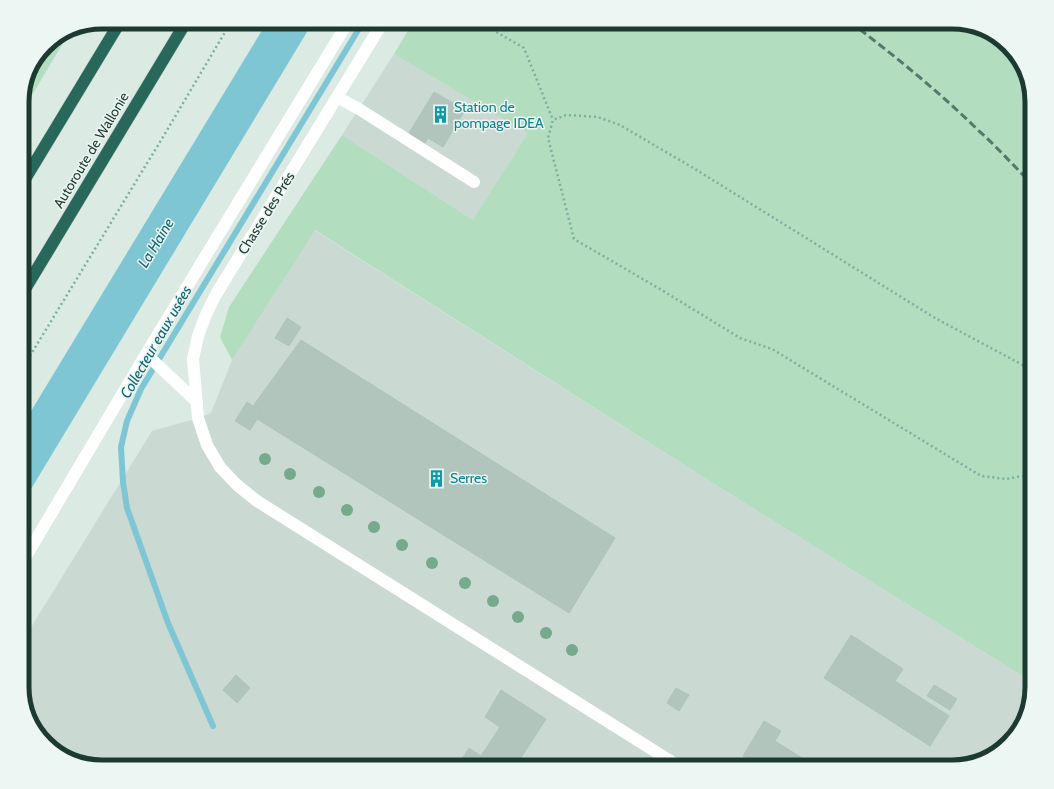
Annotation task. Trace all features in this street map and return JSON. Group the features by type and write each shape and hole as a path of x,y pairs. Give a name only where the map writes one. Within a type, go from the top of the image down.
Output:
{"highway":[{"path":"29,172 116,29"},
{"name":"Autoroute de Wallonie","path":"29,282 182,29"}],"street":[{"path":"29,551 146,354 344,29"},
{"name":"Chasse des Prés","path":"379,29 215,296 205,317 198,336 193,359 198,418 207,445 220,467 237,485 257,501 669,760"},
{"path":"337,97 359,109 474,182"},
{"path":"146,354 197,402"}],"path":[{"path":"29,357 227,29"},
{"path":"491,29 524,48 553,120 548,138 574,239 740,338 772,349 980,476 1006,479 1025,475"},
{"path":"553,120 566,115 598,116 620,125 695,169 935,318 1025,366"}],"shaded area":[{"path":"394,54 529,133 473,220 342,135"},
{"path":"314,230 700,475 1025,678 1023,706 1013,728 1004,739 988,750 971,758 952,760 102,760 83,758 61,748 50,739 35,715 30,701 29,692 29,631 152,431 211,413 232,360"}],"green space":[{"path":"409,29 952,29 966,30 975,33 988,39 1004,50 1015,66 1023,83 1025,102 1025,678 700,475 315,230 232,360 220,337 229,307 342,135 473,220 528,133 394,54"},
{"path":"65,39 29,100 31,83 41,61 54,47"}],"water":[{"name":"La Haine","path":"263,29 309,29 29,492 29,414"}],"building":[{"name":"Station de pompage IDEA","path":"434,92 465,110 443,147 428,138 425,143 409,133"},
{"path":"287,318 301,327 289,346 275,338"},
{"name":"Serres","path":"301,340 615,538 569,613 257,419 262,412 253,406"},
{"path":"247,402 262,412 250,430 235,421"},
{"path":"851,635 903,669 895,681 949,716 930,746 824,678"},
{"path":"236,675 250,688 237,703 223,690"},
{"path":"934,685 957,699 950,710 927,696"},
{"path":"676,688 689,695 679,711 667,703"},
{"path":"501,690 546,719 520,760 461,760 469,748 481,756 500,727 485,717"},
{"path":"764,721 781,731 775,741 802,758 801,760 749,760 743,756"}],"waterway":[{"name":"Collecteur eaux usées","path":"213,726 168,623 127,508 123,482 121,447 127,421 141,389 359,29"}],"railway":[{"path":"859,29 900,61 947,101 992,143 1025,177"}],"place":[{"name":"Station de pompage IDEA","path":"441,115"},
{"name":"Serres","path":"437,478"}]}
